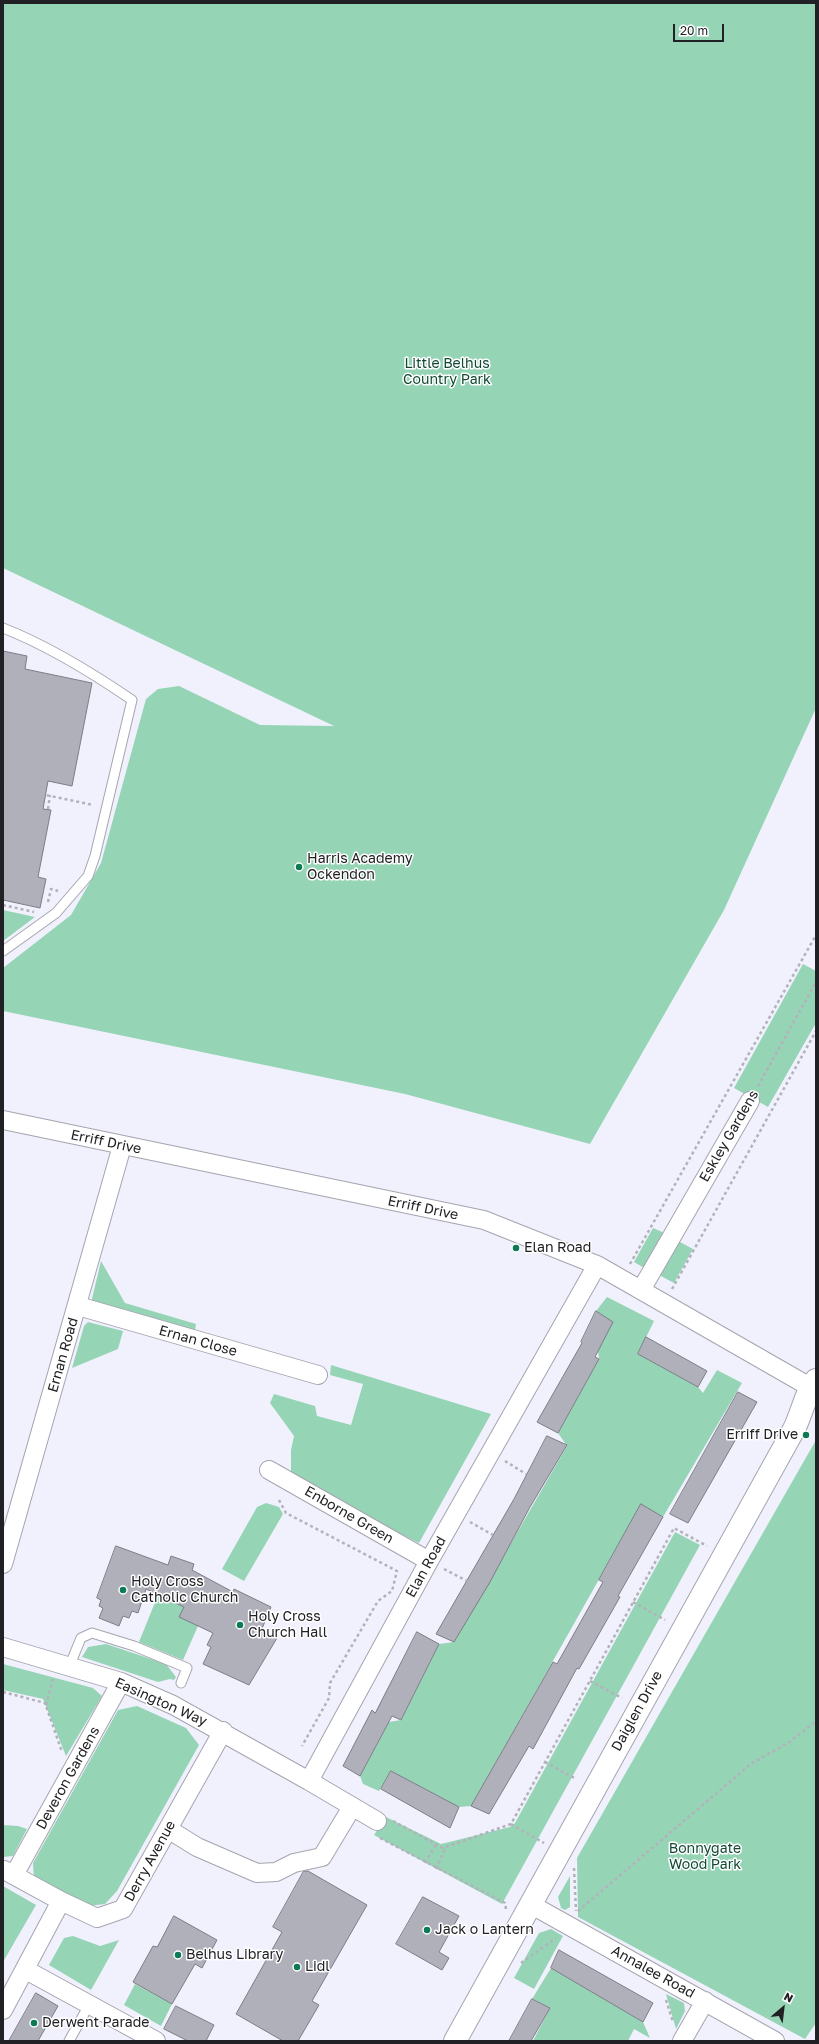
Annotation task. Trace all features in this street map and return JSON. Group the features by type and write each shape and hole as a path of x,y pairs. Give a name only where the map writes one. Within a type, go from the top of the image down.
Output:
{"street":[{"name":"Eskley Gardens","path":"641,1290 750,1100"},
{"name":"Erriff Drive","path":"3,1120 122,1146 484,1220 597,1265 813,1384"},
{"name":"Ernan Road","path":"3,1564 78,1306 122,1146"},
{"name":"Elan Road","path":"309,1781 429,1561 597,1265"},
{"name":"Ernan Close","path":"78,1306 318,1375"},
{"name":"Daiglen Drive","path":"455,2041 801,1416 813,1384"},
{"name":"Enborne Green","path":"269,1470 429,1561"},
{"name":"Easington Way","path":"3,1647 62,1670 121,1682 173,1705 223,1731 309,1781"},
{"name":"Deveron Gardens","path":"61,1901 9,1872 121,1682"},
{"name":"Derry Avenue","path":"61,1901 97,1918 123,1909 223,1731"},
{"path":"309,1781 352,1806 381,1826"},
{"path":"168,1830 198,1847 257,1873 276,1872 294,1863 322,1858 352,1806"},
{"path":"4,2004 26,1970 61,1901"},
{"name":"Annalee Road","path":"526,1913 705,2001 774,2041"},
{"path":"26,1970 156,2041"},
{"path":"678,2034 705,2001"}],"lane":[{"path":"3,628 38,642 102,679 132,700 96,856 88,876 72,897 56,913 3,951"},
{"path":"62,1670 81,1638 92,1633 134,1646 188,1668 181,1683"},
{"path":"69,2041 89,2005"}],"path":[{"path":"41,794 43,780"},
{"path":"3,786 93,804 94,810"},
{"path":"48,809 50,795"},
{"path":"46,908 51,889 72,897"},
{"path":"3,905 38,914"},
{"path":"630,1265 816,935"},
{"name":"Eskley Gardens","path":"750,1100 816,982"},
{"path":"672,1289 816,1031"},
{"path":"491,1452 526,1474"},
{"path":"279,1500 286,1513 397,1571 392,1591 378,1601 330,1682 329,1698 302,1746"},
{"path":"456,1515 493,1535"},
{"path":"381,1826 436,1844 443,1848 511,1824 674,1528 707,1546"},
{"path":"429,1561 467,1581"},
{"path":"633,1602 665,1620"},
{"path":"46,1706 62,1670"},
{"path":"590,1681 622,1698"},
{"path":"3,1692 45,1703 64,1758"},
{"path":"576,1913 752,1763 788,1743 816,1721"},
{"path":"545,1762 576,1780"},
{"path":"511,1824 541,1841"},
{"path":"381,1826 425,1863 505,1903 507,1912 526,1913"},
{"path":"425,1863 436,1844"},
{"path":"436,1869 446,1847"},
{"path":"517,1966 558,1937"},
{"path":"665,1994 678,2034"}],"green space":[{"name":"Little Belhus Country Park","path":"3,3 816,3 816,708 724,910 590,1144 405,1094 3,1011 3,968 71,915 101,863 146,699 158,689 179,686 260,725 334,726 3,568"},
{"path":"3,910 35,917 3,941"},
{"path":"803,964 816,971 816,1023 768,1107 734,1088"},
{"path":"653,1228 667,1234 646,1269 634,1262"},
{"path":"678,1241 693,1249 674,1283 659,1275"},
{"path":"101,1261 125,1303 196,1324 194,1336 90,1307"},
{"path":"607,1297 654,1321 638,1354 698,1387 703,1393 717,1370 742,1383 663,1517 641,1505 471,1806 459,1807 391,1771 379,1791 363,1784 360,1776 389,1722 401,1720 439,1644 454,1642 567,1446 558,1433 599,1359 598,1351 612,1322 596,1311"},
{"path":"88,1322 123,1331 118,1349 72,1368 84,1326"},
{"path":"331,1365 491,1414 419,1543 401,1534 392,1535 291,1478 291,1450 294,1436 270,1403 274,1394 315,1406 317,1416 351,1425 363,1384 330,1375"},
{"name":"Bonnygate Wood Park","path":"816,1440 816,2023 805,2039 578,1917 577,1858"},
{"path":"266,1503 279,1507 283,1514 244,1581 222,1569 257,1507"},
{"path":"675,1532 700,1545 502,1904 374,1835 386,1817 441,1844 510,1827 515,1823"},
{"path":"162,1585 184,1607 180,1617 198,1626 183,1660 139,1642"},
{"path":"106,1644 166,1664 176,1677 174,1680 170,1679 158,1682 82,1657 88,1647"},
{"path":"3,1664 93,1688 102,1696 66,1756 43,1699 3,1690"},
{"path":"137,1706 186,1728 199,1745 117,1891 105,1904 88,1906 34,1879 33,1863 118,1710"},
{"path":"3,1825 18,1826 27,1829 13,1856 3,1857"},
{"path":"570,1876 570,1907 565,1910 561,1908 558,1897"},
{"path":"3,1886 36,1905 3,1962"},
{"path":"551,1929 563,1936 534,1989 514,1978 539,1933"},
{"path":"73,1936 100,1946 119,1940 91,1990 49,1965 64,1938"},
{"path":"551,1968 643,2022 650,2038 634,2029 628,2041 533,2041 550,2008 532,1999"},
{"path":"135,1984 172,2004 161,2026 124,2005"},
{"path":"666,1994 684,2003 685,2011 676,2029"}],"building":[{"path":"3,651 27,656 25,669 92,683 72,786 48,781 43,809 51,810 38,877 46,879 40,908 3,900"},
{"path":"596,1311 613,1322 595,1357 599,1359 558,1433 537,1422 582,1343 581,1342"},
{"path":"646,1337 707,1371 698,1387 638,1354"},
{"path":"738,1392 757,1402 688,1523 670,1514"},
{"path":"547,1436 567,1445 530,1507 490,1582 454,1642 436,1634 514,1499"},
{"path":"641,1504 663,1517 618,1596 620,1597 579,1669 577,1668 533,1749 529,1746 489,1814 471,1806 553,1662 557,1664 603,1582 599,1580"},
{"path":"116,1546 168,1565 171,1556 194,1564 192,1570 233,1592 234,1589 271,1607 261,1631 277,1638 249,1685 203,1664 211,1647 207,1645 213,1633 179,1617 184,1607 146,1589 138,1613 132,1611 129,1618 123,1616 119,1626 99,1618 103,1608 99,1606 101,1600 97,1598"},
{"path":"417,1632 439,1644 401,1720 392,1716 360,1776 343,1766 372,1710 375,1713"},
{"path":"391,1771 459,1807 450,1828 381,1789"},
{"name":"Lidl","path":"304,1871 308,1871 367,1905 312,2001 319,2005 298,2041 283,2041 236,2014 282,1932 273,1927"},
{"name":"Jack o Lantern","path":"423,1897 459,1916 439,1952 449,1958 442,1970 396,1944"},
{"name":"Belhus Library","path":"174,1916 217,1940 202,1968 195,1964 172,2004 133,1982 153,1946 157,1947"},
{"path":"559,1950 653,2003 643,2022 551,1968"},
{"name":"Derwent Parade","path":"36,1993 58,2006 38,2041 9,2041"},
{"path":"532,1999 550,2008 531,2041 509,2041"},
{"path":"176,2006 214,2025 206,2041 188,2041 164,2029"}],"place":[{"name":"Harris Academy Ockendon","path":"299,867"},
{"name":"Elan Road","path":"516,1248"},
{"name":"Erriff Drive","path":"806,1435"},
{"name":"Holy Cross Catholic Church","path":"123,1590"},
{"name":"Holy Cross Church Hall","path":"240,1625"},
{"name":"Jack o Lantern","path":"427,1930"},
{"name":"Belhus Library","path":"178,1955"},
{"name":"Lidl","path":"297,1967"},
{"name":"Derwent Parade","path":"34,2023"}]}
